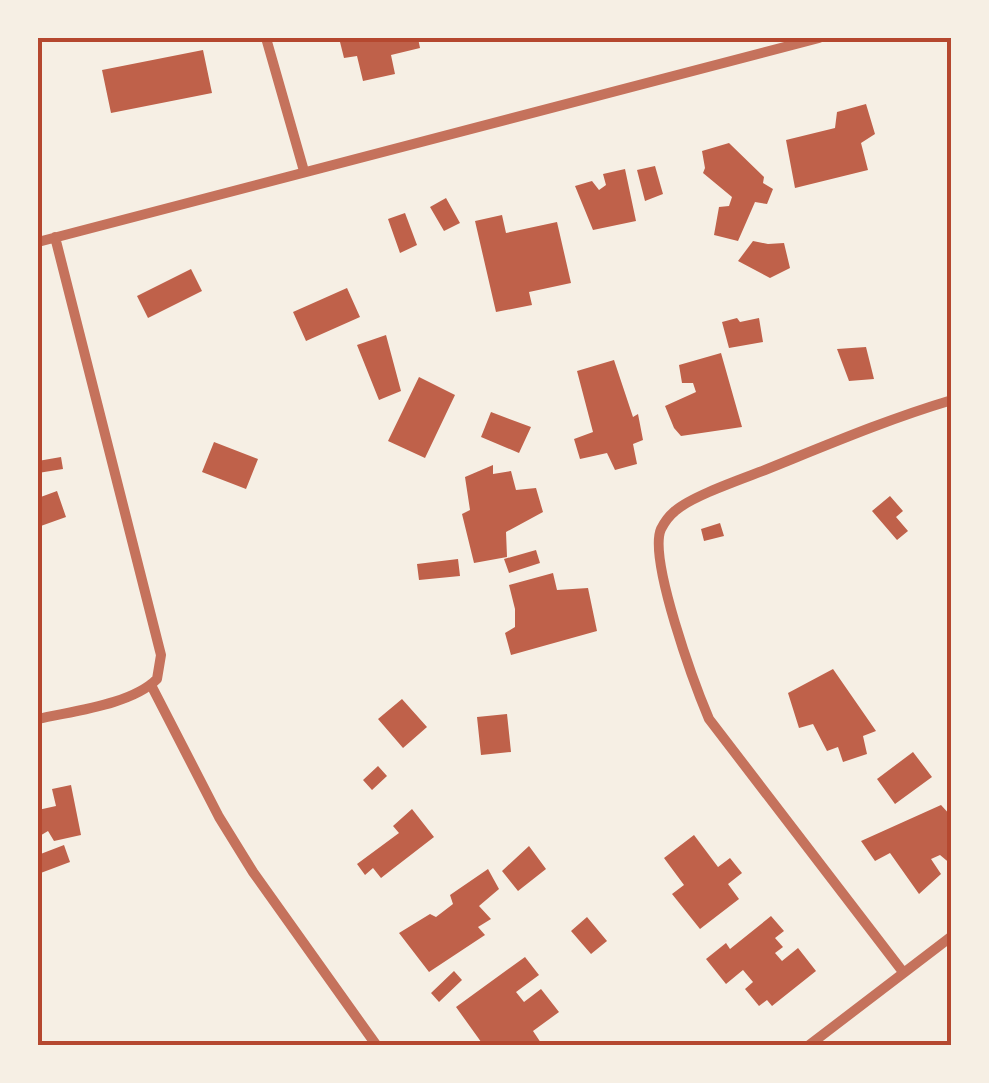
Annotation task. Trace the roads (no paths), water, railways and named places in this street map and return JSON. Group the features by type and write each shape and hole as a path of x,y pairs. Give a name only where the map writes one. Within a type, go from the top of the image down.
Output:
{"street":[{"path":"266,38 304,171"},
{"path":"38,242 819,38"},
{"path":"38,718 140,692 157,679 162,655 55,237"},
{"path":"902,972 709,719 664,584 657,546 663,524 676,509 726,485 914,411 952,400"},
{"path":"151,685 227,831 265,891 377,1046"},
{"path":"808,1046 952,936"}]}
